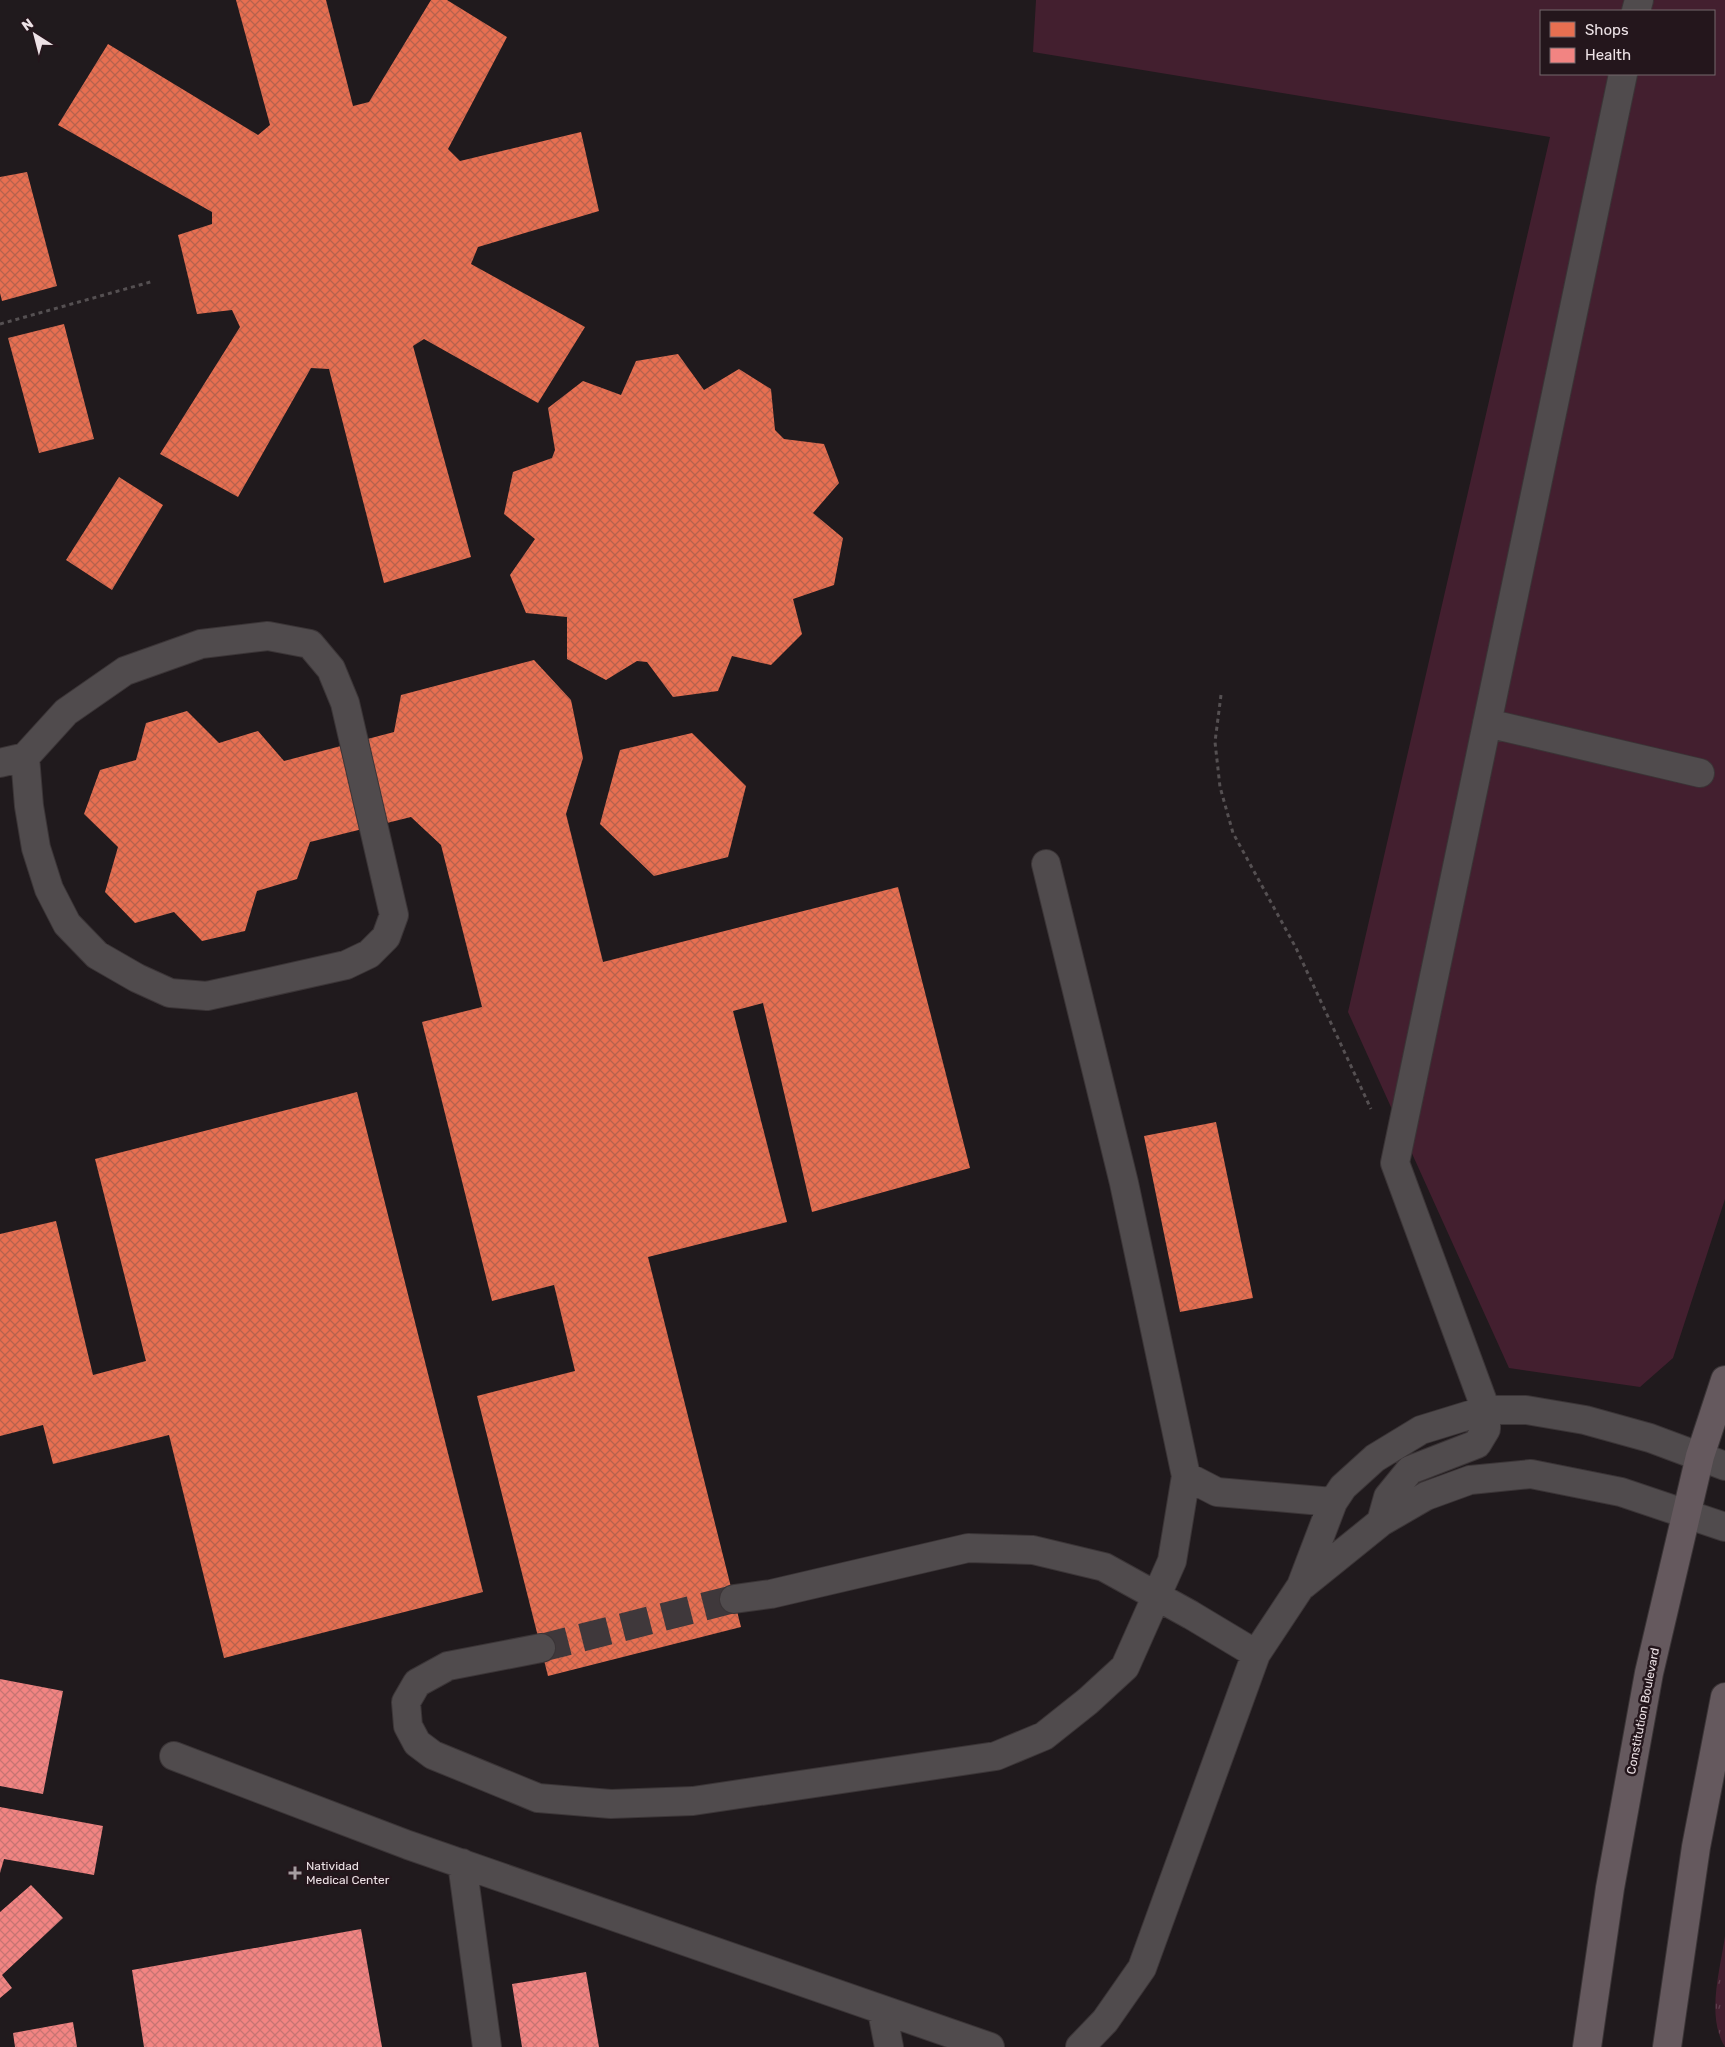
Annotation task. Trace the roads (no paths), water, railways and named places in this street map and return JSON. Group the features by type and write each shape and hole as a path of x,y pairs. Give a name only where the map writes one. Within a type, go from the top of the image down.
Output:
{"main road":[{"name":"Constitution Boulevard","path":"1587,2047 1615,1858 1649,1673 1700,1456 1725,1380"},
{"path":"1667,2047 1696,1847 1725,1697"}],"street":[{"path":"1381,1522 1388,1497 1410,1470 1476,1444 1486,1429 1486,1410 1396,1163 1623,75"},
{"path":"268,636 310,644 331,670 345,703 394,915 386,936 369,954 346,965 207,996 170,993 137,978 97,955 67,924 49,890 36,848 29,806 12,760 66,712 126,671 201,644 268,636"},
{"path":"1487,723 1700,774"},
{"path":"541,1648 448,1666 417,1683 406,1702 408,1726 416,1742 433,1756 538,1798 611,1804 694,1801 996,1756 1044,1736 1088,1701 1125,1667 1172,1561 1186,1476 1124,1183 1046,864"},
{"path":"1080,2047 1105,2021 1142,1968 1256,1654 1301,1586 1333,1502 1343,1488 1375,1458 1421,1430 1486,1410 1526,1410 1585,1420 1650,1438 1725,1466"},
{"path":"1301,1586 1381,1522 1426,1496 1470,1480 1531,1474 1621,1492 1725,1527"},
{"path":"1186,1476 1217,1492 1333,1502"},
{"path":"734,1599 772,1594 968,1548 1033,1550 1104,1567 1256,1654"},
{"path":"174,1756 408,1845 990,2047"},
{"path":"462,1864 487,2047"},
{"path":"882,2011 889,2047"}],"tunnel":[{"path":"541,1648 734,1599"}],"place":[{"name":"Natividad Medical Center","path":"295,1873"}]}
